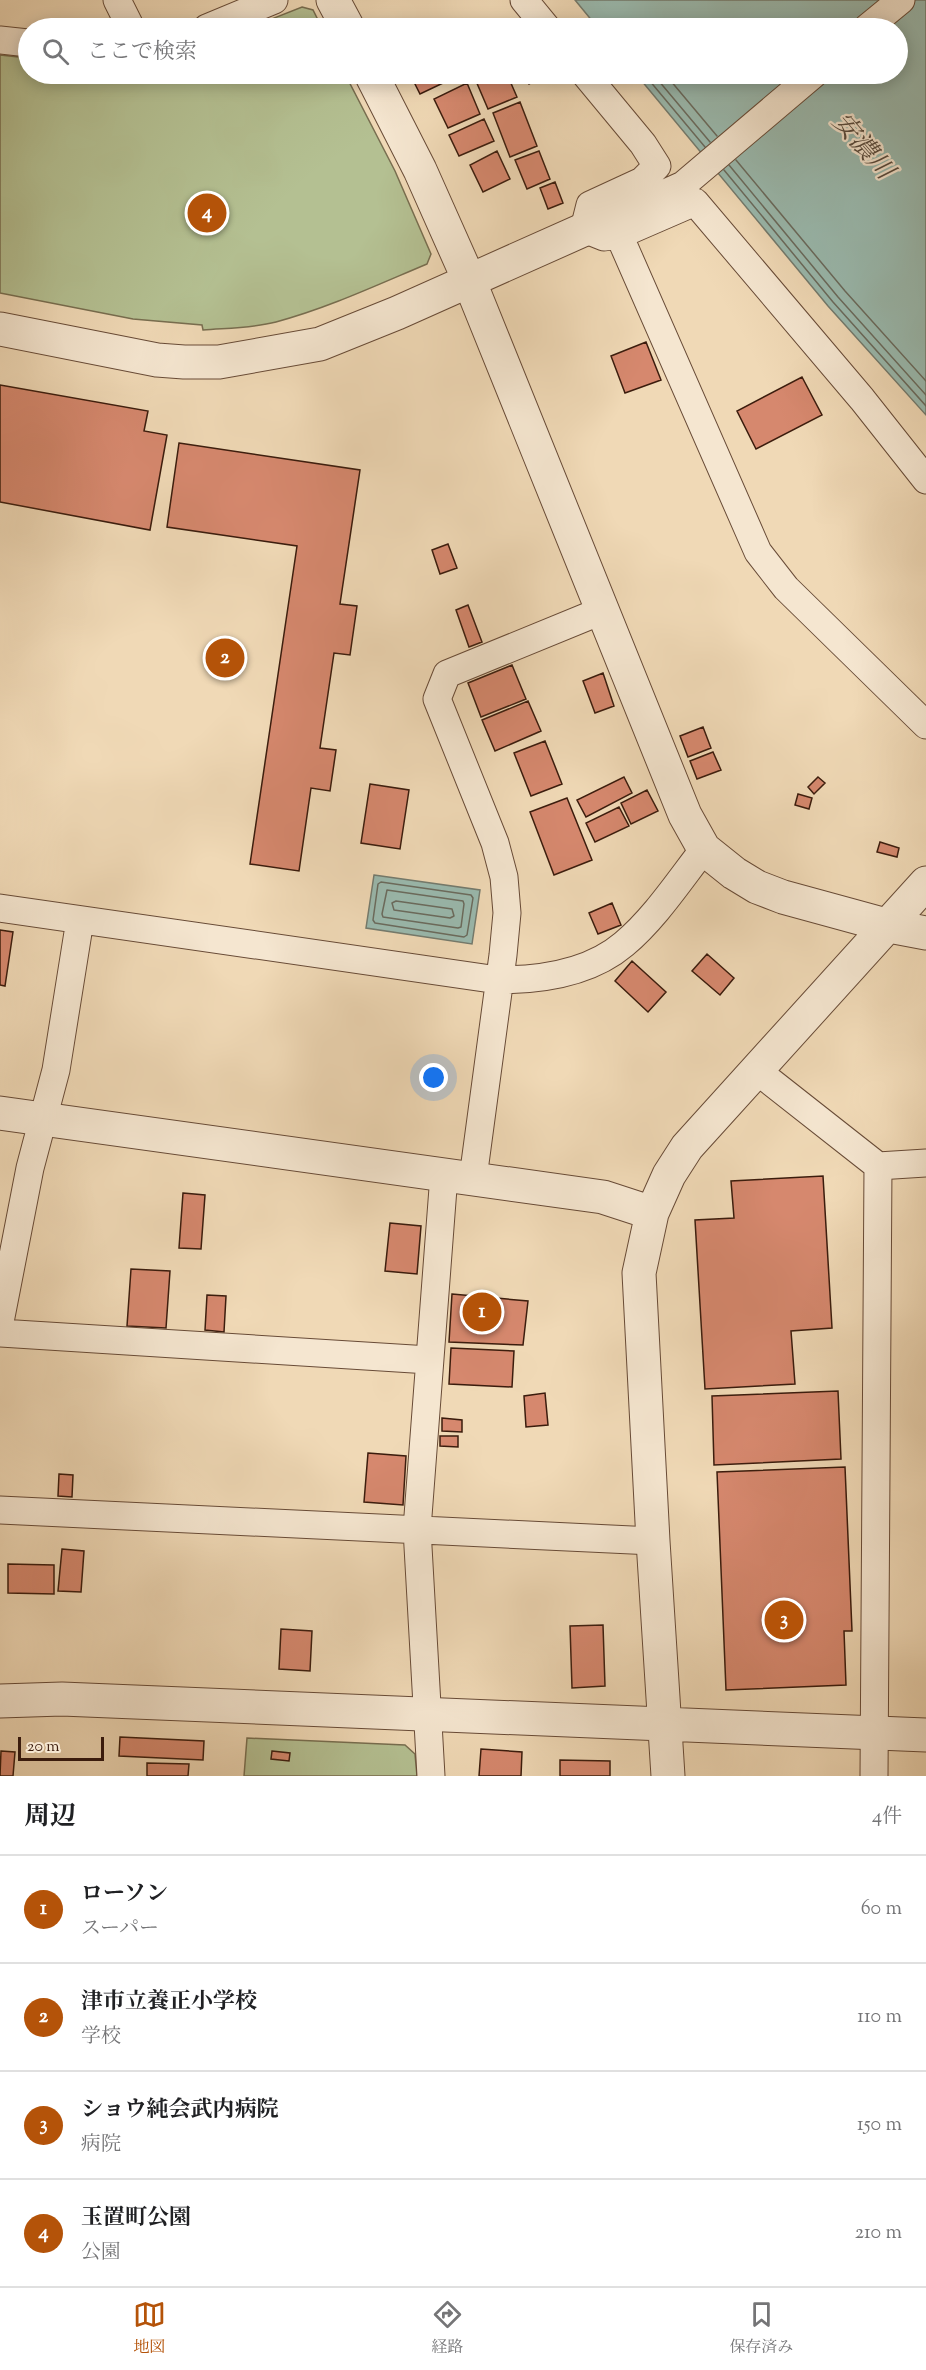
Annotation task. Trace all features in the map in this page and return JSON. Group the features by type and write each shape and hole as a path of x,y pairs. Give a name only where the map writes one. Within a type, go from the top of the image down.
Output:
{"street":[{"path":"117,0 126,18"},
{"path":"231,18 274,0"},
{"path":"333,0 343,18"},
{"path":"524,0 539,18"},
{"path":"879,18 901,0"},
{"path":"0,40 18,42"},
{"path":"376,84 420,170 469,280 685,815 704,849 734,873 756,886 783,897 889,926 926,933"},
{"path":"593,84 643,144 657,166 642,181 590,205 758,552 786,588 926,725"},
{"path":"602,228 683,185 802,84"},
{"path":"0,329 156,360 219,362 320,344 469,280 602,228 695,202 862,399 926,480"},
{"path":"431,1776 417,1529 429,1360 458,1177 498,980 507,913 504,877 495,843 437,699 447,674 601,611"},
{"path":"0,908 498,980 547,978 577,970 623,946 642,928 704,849"},
{"path":"668,1776 639,1273 652,1213 669,1175 687,1147 926,883"},
{"path":"0,1322 41,1119 56,1070 80,920"},
{"path":"756,1070 878,1166 926,1163"},
{"path":"0,1113 603,1197 652,1213"},
{"path":"874,1776 878,1166"},
{"path":"0,1333 429,1360"},
{"path":"0,1510 653,1541"},
{"path":"0,1701 62,1700 926,1736"}],"green space":[{"path":"302,7 313,10 317,18 274,18"},
{"path":"0,55 18,57 18,84 350,84 395,171 431,254 427,264 352,296 295,316 249,327 203,330 202,325 133,319 0,293"},
{"path":"247,1738 405,1745 415,1754 417,1776 244,1776"}],"water":[{"name":"安濃川","path":"575,0 926,0 926,415 828,306 644,84 908,84 908,18 590,18"},
{"path":"374,875 480,890 472,944 366,928"}],"building":[{"path":"415,84 441,84 420,94"},
{"path":"467,84 480,114 448,128 434,99"},
{"path":"477,84 511,84 517,97 488,109"},
{"path":"520,102 537,146 510,157 493,113"},
{"path":"484,119 494,141 459,156 449,135"},
{"path":"497,151 510,179 483,192 470,165"},
{"path":"539,151 550,179 527,189 515,160"},
{"path":"555,182 563,203 548,209 540,188"},
{"path":"646,342 661,380 625,393 611,356"},
{"path":"802,377 822,415 756,449 737,411"},
{"path":"0,385 148,411 144,431 167,435 150,530 0,502"},
{"path":"179,443 360,470 340,604 357,606 350,655 334,653 320,748 336,750 330,791 311,788 299,871 250,864 297,546 167,527"},
{"path":"448,544 457,568 440,574 432,550"},
{"path":"468,605 482,642 469,647 456,610"},
{"path":"512,665 526,699 481,717 468,683"},
{"path":"603,673 614,706 595,713 583,681"},
{"path":"528,701 541,731 495,751 482,720"},
{"path":"703,727 711,748 688,757 680,736"},
{"path":"545,741 562,784 531,796 514,753"},
{"path":"713,752 721,770 697,779 690,761"},
{"path":"624,777 632,793 586,817 577,800"},
{"path":"818,777 825,783 814,794 808,787"},
{"path":"370,784 409,790 400,849 361,843"},
{"path":"647,790 658,811 631,824 621,803"},
{"path":"798,794 812,798 809,809 795,805"},
{"path":"567,798 592,860 554,875 530,812"},
{"path":"619,807 629,826 595,842 586,823"},
{"path":"880,842 899,848 897,857 877,852"},
{"path":"612,903 621,925 598,934 589,913"},
{"path":"0,930 13,932 5,986 0,985"},
{"path":"707,954 734,978 720,995 692,971"},
{"path":"632,961 666,992 648,1012 615,981"},
{"path":"823,1176 832,1328 791,1331 795,1384 705,1389 695,1220 734,1218 731,1181"},
{"path":"183,1193 205,1195 201,1249 179,1248"},
{"path":"390,1223 421,1226 417,1274 385,1271"},
{"path":"131,1269 170,1271 166,1328 127,1326"},
{"path":"452,1294 528,1301 523,1345 449,1342"},
{"path":"207,1295 226,1296 224,1332 205,1330"},
{"path":"451,1348 514,1351 512,1387 449,1384"},
{"path":"838,1391 841,1459 714,1465 712,1396"},
{"path":"545,1393 548,1425 526,1427 524,1396"},
{"path":"442,1418 462,1420 462,1432 442,1431"},
{"path":"440,1436 458,1436 458,1447 440,1446"},
{"path":"368,1453 406,1456 403,1505 364,1502"},
{"path":"845,1467 852,1631 844,1631 846,1685 726,1690 717,1472"},
{"path":"59,1474 73,1475 72,1497 58,1496"},
{"path":"62,1549 84,1551 81,1592 58,1591"},
{"path":"8,1564 54,1565 54,1594 8,1593"},
{"path":"603,1625 605,1686 572,1688 570,1626"},
{"path":"281,1629 312,1631 310,1671 279,1669"},
{"path":"120,1737 204,1741 203,1760 119,1756"},
{"path":"481,1749 522,1752 521,1776 479,1776"},
{"path":"1,1751 15,1752 13,1776 0,1776"},
{"path":"272,1751 290,1753 289,1761 271,1759"},
{"path":"560,1760 610,1761 610,1776 560,1776"},
{"path":"147,1763 189,1764 188,1776 147,1776"}],"place":[{"name":"玉置町公園","path":"207,213"},
{"name":"津市立養正小学校","path":"225,658"},
{"name":"ローソン","path":"482,1312"},
{"name":"ショウ純会武内病院","path":"784,1620"}]}
